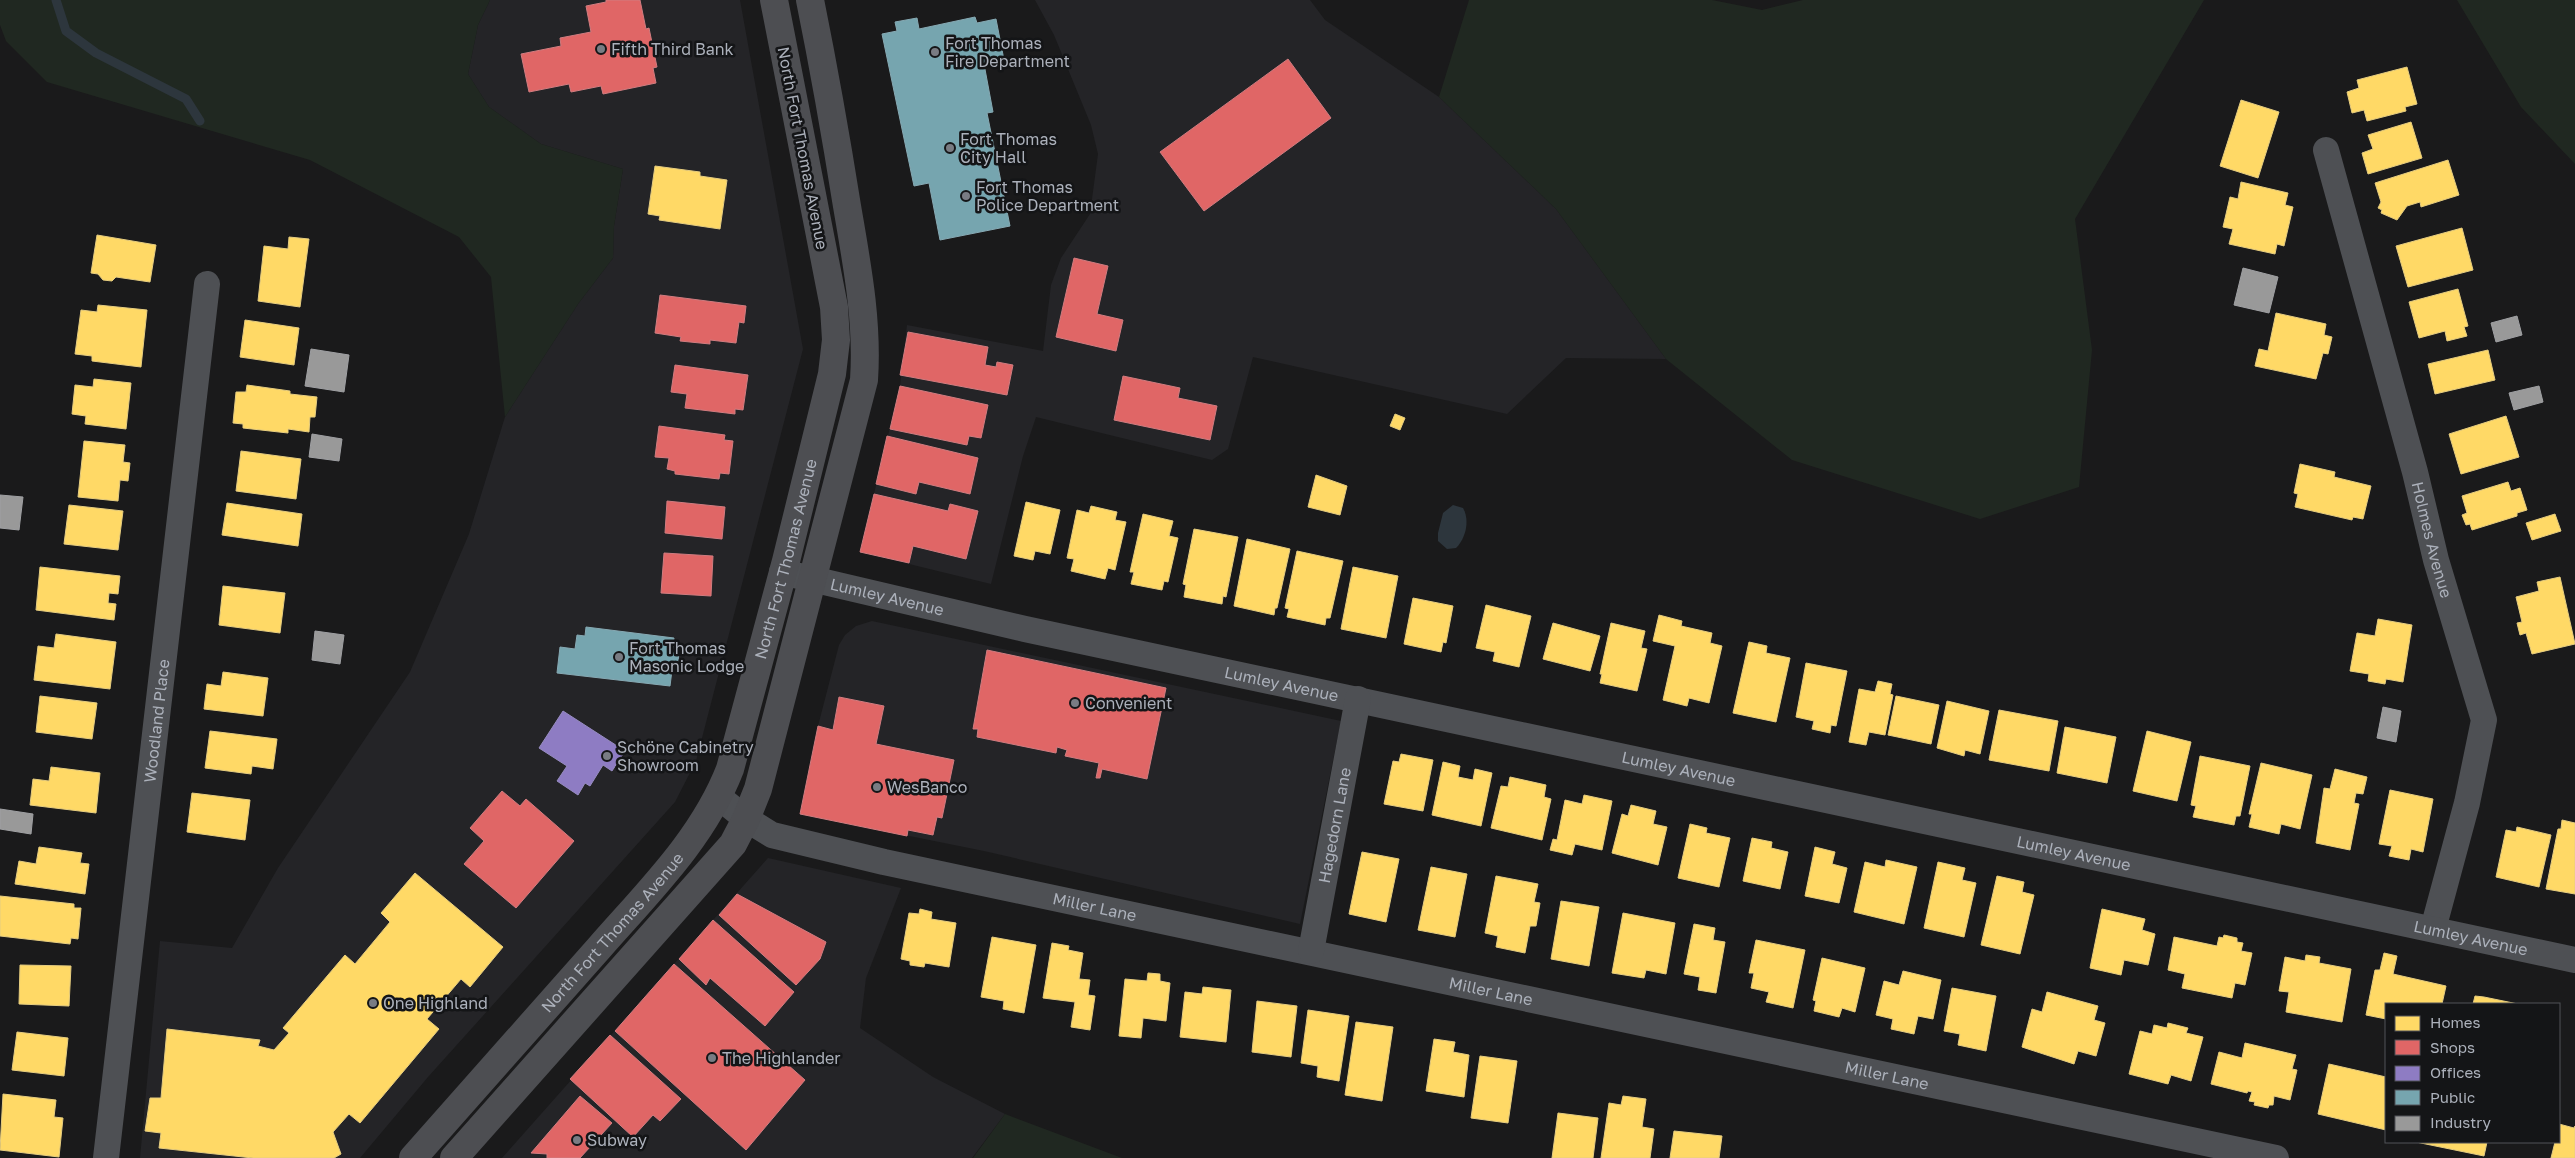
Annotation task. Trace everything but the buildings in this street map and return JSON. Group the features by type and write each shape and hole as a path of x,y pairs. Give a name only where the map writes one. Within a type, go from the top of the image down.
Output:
{"main road":[{"name":"North Fort Thomas Avenue","path":"413,1158 648,892 703,825 719,797 740,734 832,374 836,340 834,307 774,0"},
{"name":"North Fort Thomas Avenue","path":"454,1158 733,844 758,789 864,380 866,347 863,302 824,70 810,0"}],"street":[{"name":"Holmes Avenue","path":"2326,150 2415,472 2436,560 2484,720 2467,803 2433,929"},
{"name":"Woodland Place","path":"106,1158 207,284"},
{"name":"Lumley Avenue","path":"782,572 1025,629 2575,960"},
{"name":"Hagedorn Lane","path":"1312,951 1358,700"},
{"name":"Miller Lane","path":"719,797 746,819 772,835 884,862 1312,951 2276,1158"}],"shaded area":[{"path":"0,0 490,0 478,25 468,74 489,107 541,144 623,169 614,226 613,258 578,304 505,417 491,277 459,237 310,160 47,82 6,41 0,25"},
{"path":"490,0 740,0 803,349 696,761 675,802 428,1077 360,1158 140,1158 160,941 232,948 278,868 410,672 469,534 505,417 578,304 613,258 614,226 623,169 541,144 489,107 468,74 478,25"},
{"path":"1035,0 1310,0 1325,20 1439,97 1556,209 1666,359 1566,358 1507,414 1253,357 1228,449 1212,460 1036,417 1023,456 991,584 860,552 900,386 907,325 1043,351 1051,285 1061,258 1090,214 1098,154 1091,125 1054,35"},
{"path":"1469,0 1712,0 1762,10 1803,0 2204,0 2075,219 2092,350 2079,487 1980,519 1792,460 1666,359 1556,209 1439,97"},
{"path":"2457,0 2575,0 2575,164 2521,107"},
{"path":"1453,505 1463,508 1466,518 1466,529 1456,548 1447,549 1438,541 1438,533 1443,513"},
{"path":"872,621 1341,721 1300,924 984,851 800,814 818,726 839,645 845,635 856,626"},
{"path":"768,858 901,888 866,978 860,1028 933,1077 1005,1114 972,1158 502,1158"},
{"path":"1005,1114 1122,1158 973,1158"}],"waterway":[{"path":"56,0 66,31 96,53 186,99 200,121"}],"place":[{"name":"Fifth Third Bank","path":"601,49"},
{"name":"Fort Thomas Fire Department","path":"935,52"},
{"name":"Fort Thomas City Hall","path":"950,148"},
{"name":"Fort Thomas Police Department","path":"966,196"},
{"name":"Fort Thomas Masonic Lodge","path":"619,657"},
{"name":"Convenient","path":"1075,703"},
{"name":"Schöne Cabinetry Showroom","path":"607,756"},
{"name":"WesBanco","path":"877,787"},
{"name":"One Highland","path":"373,1003"},
{"name":"The Highlander","path":"712,1058"},
{"name":"Subway","path":"577,1140"}]}
